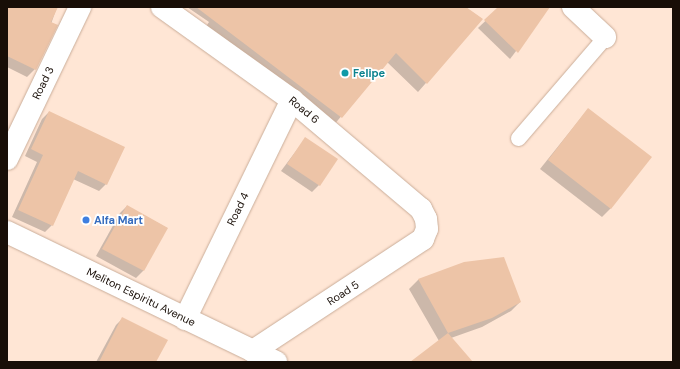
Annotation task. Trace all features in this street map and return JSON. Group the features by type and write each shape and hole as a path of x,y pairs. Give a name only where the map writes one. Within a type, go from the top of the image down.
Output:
{"street":[{"name":"Road 3","path":"7,159 80,7"},
{"name":"Road 6","path":"162,7 292,100 421,209 427,229"},
{"path":"575,8 605,37"},
{"name":"Road 4","path":"184,319 292,100"},
{"name":"Road 5","path":"253,351 411,248 423,239 427,229"},
{"name":"Meliton Espiritu Avenue","path":"7,232 184,319 276,362"}],"lane":[{"path":"518,138 605,37"}],"building":[{"path":"7,7 58,7 51,22 58,25 36,70 7,56"},
{"path":"196,7 466,7 483,19 427,84 396,53 342,118"},
{"path":"498,7 550,7 518,53 484,20"},
{"path":"588,108 652,157 611,209 548,160"},
{"path":"49,111 125,147 107,185 78,171 53,226 18,210 43,155 31,149"},
{"path":"305,137 338,159 320,186 287,164"},
{"path":"127,205 168,228 144,271 102,249"},
{"path":"504,257 521,302 492,318 448,333 418,279 464,262"},
{"path":"122,317 168,340 156,362 99,362"},
{"path":"448,333 473,362 410,362"}],"place":[{"name":"Felipe","path":"345,73"},
{"name":"Alfa Mart","path":"86,220"}]}
